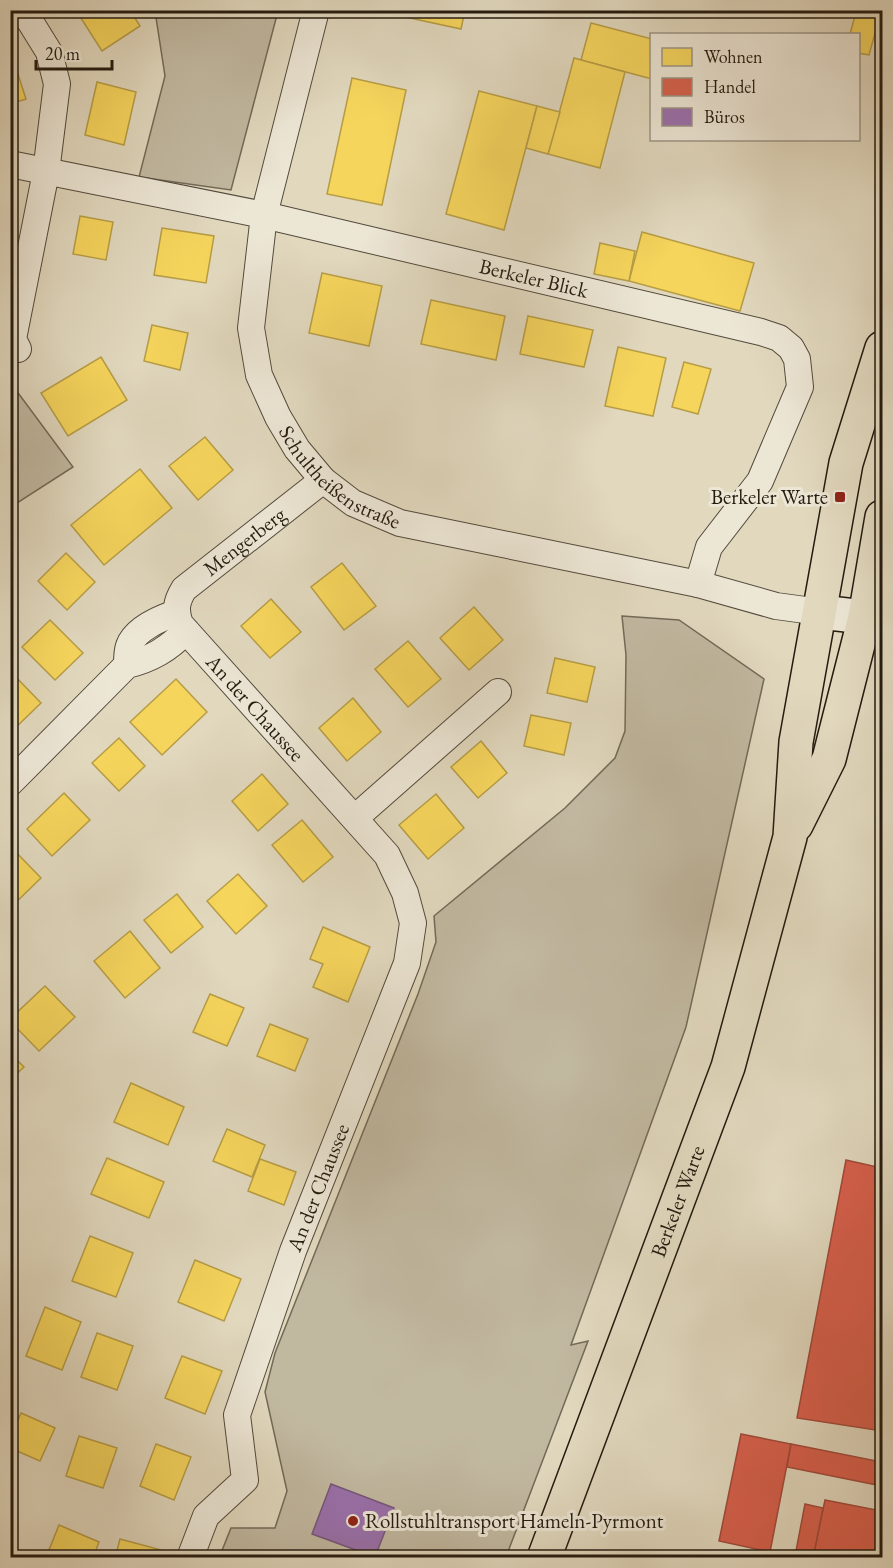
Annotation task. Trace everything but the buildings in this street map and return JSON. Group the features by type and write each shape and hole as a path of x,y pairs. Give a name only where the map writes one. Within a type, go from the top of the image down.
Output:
{"main road":[{"name":"Berkeler Warte","path":"544,1557 728,1067 789,837 796,742 846,463 882,348"},
{"name":"Berkeler Warte","path":"789,837 829,759 874,618 882,517"}],"street":[{"path":"18,349 13,339 46,172 57,84 49,52 23,10"},
{"name":"Schultheißenstraße","path":"316,10 264,215 251,328 259,375 278,417 297,448 323,480 353,503 400,523 698,584 776,606 820,612"},
{"name":"Berkeler Blick","path":"10,164 264,215 779,338 791,348 797,359 800,387 760,481 709,547 698,584"},
{"name":"Mengerberg","path":"180,623 178,598 184,589 323,480"},
{"path":"820,612 874,618"},
{"path":"10,783 127,665 129,645 142,631 157,619 180,623"},
{"name":"An der Chaussee","path":"180,623 387,855 405,892 413,923 406,963 293,1251 237,1415 245,1480 206,1516 190,1557"},
{"path":"355,818 498,692"}],"shaded area":[{"path":"155,11 278,11 231,190 139,177 165,76"},
{"path":"10,382 73,467 14,505 10,504"},
{"path":"622,616 679,620 764,679 686,1027 571,1345 588,1341 506,1557 219,1558 231,1528 275,1528 287,1491 265,1392 275,1353 418,994 436,942 434,916 565,808 615,758 625,731 626,655"}],"place":[{"name":"Berkeler Warte","path":"840,497"},
{"name":"Rollstuhltransport Hameln-Pyrmont","path":"353,1521"}]}
